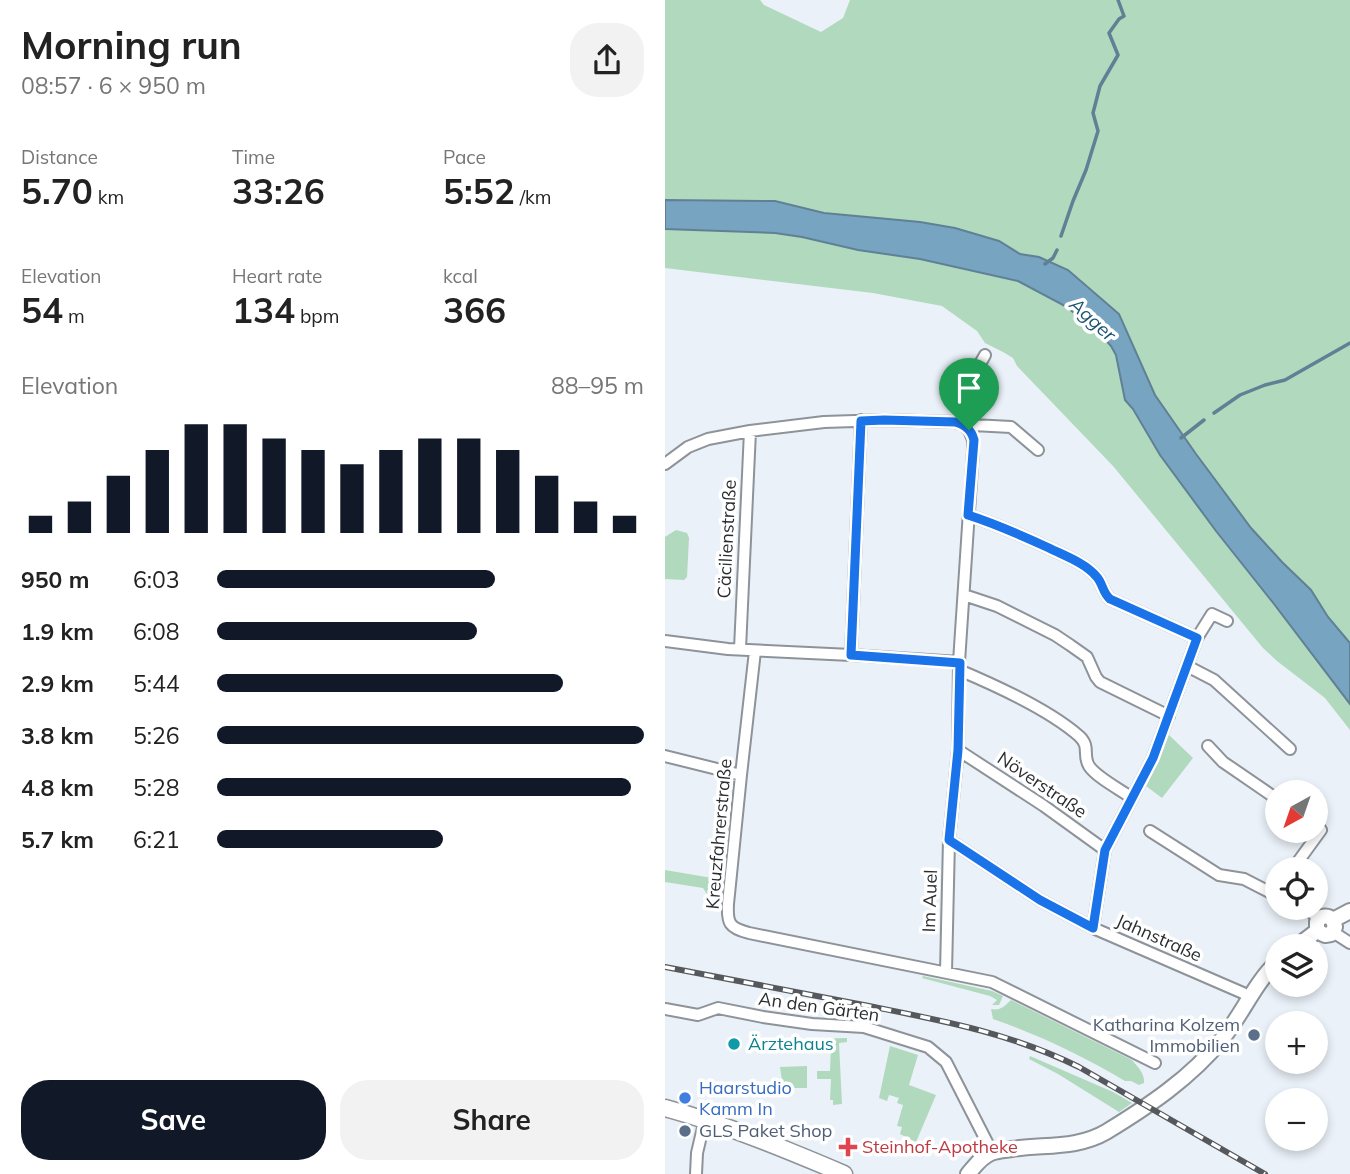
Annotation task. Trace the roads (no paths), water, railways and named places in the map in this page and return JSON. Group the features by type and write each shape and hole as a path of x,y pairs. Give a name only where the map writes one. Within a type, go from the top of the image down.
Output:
{"main road":[{"path":"665,1108 705,1119 782,1147 844,1174"}],"street":[{"name":"Im Auel","path":"946,972 949,840 958,750 959,666 974,440 971,428 976,372 985,355"},
{"path":"665,464 688,447 708,439 824,422 884,420 955,422 971,428 1011,427 1038,450"},
{"path":"851,655 861,421"},
{"name":"Cäcilienstraße","path":"740,649 750,431"},
{"path":"968,515 996,524 1073,559 1095,574 1110,599 1197,638"},
{"path":"964,595 997,606 1055,635 1087,657 1100,682 1169,716"},
{"path":"1093,928 1105,850 1153,758 1197,638 1212,614 1227,621"},
{"path":"665,641 698,646 851,655 959,666 1062,723 1081,738 1087,747 1086,761 1091,769 1132,798"},
{"name":"Kreuzfahrerstraße","path":"755,650 728,914 731,926 749,933 946,972"},
{"path":"1187,666 1214,680 1290,749"},
{"path":"1207,746 1223,762 1265,791"},
{"name":"Növerstraße","path":"958,750 1105,850"},
{"path":"665,756 741,775"},
{"path":"1150,831 1219,875 1244,879 1265,889"},
{"name":"Jahnstraße","path":"949,840 1040,900 1093,928 1243,993 1249,998"},
{"path":"1314,934 1350,911"},
{"path":"1320,920 1350,943"},
{"path":"946,972 992,982 1155,1063"},
{"path":"968,1174 981,1159 992,1152 1074,1143 1104,1134 1203,1061 1222,1039 1265,976"},
{"name":"An den Gärten","path":"665,1009 698,1015 718,1008 812,1024 864,1027 928,1047 946,1062 992,1152"},
{"path":"697,1174 697,1153 705,1119"}],"water":[{"name":"Agger","path":"665,200 775,201 824,213 955,228 999,241 1020,254 1039,257 1068,270 1119,314 1155,395 1196,454 1251,528 1311,590 1328,617 1350,643 1350,704 1160,455 1125,400 1116,355 1111,346 1096,329 1067,307 1018,281 920,259 775,233 665,229"}],"waterway":[{"path":"1061,236 1098,131 1093,113 1100,86 1118,55 1109,33 1124,16 1118,0"},
{"path":"1045,264 1053,258 1057,250"},
{"path":"1214,413 1240,395 1285,380 1350,343"},
{"path":"1181,438 1204,420"}],"railway":[{"path":"665,967 924,1017 1028,1045 1079,1067 1265,1174"}],"place":[{"name":"Katharina Kolzem Immobilien","path":"1254,1035"},
{"name":"Ärztehaus","path":"734,1044"},
{"name":"Haarstudio Kamm In","path":"685,1098"},
{"name":"GLS Paket Shop","path":"685,1131"},
{"name":"Steinhof-Apotheke","path":"848,1147"}]}
